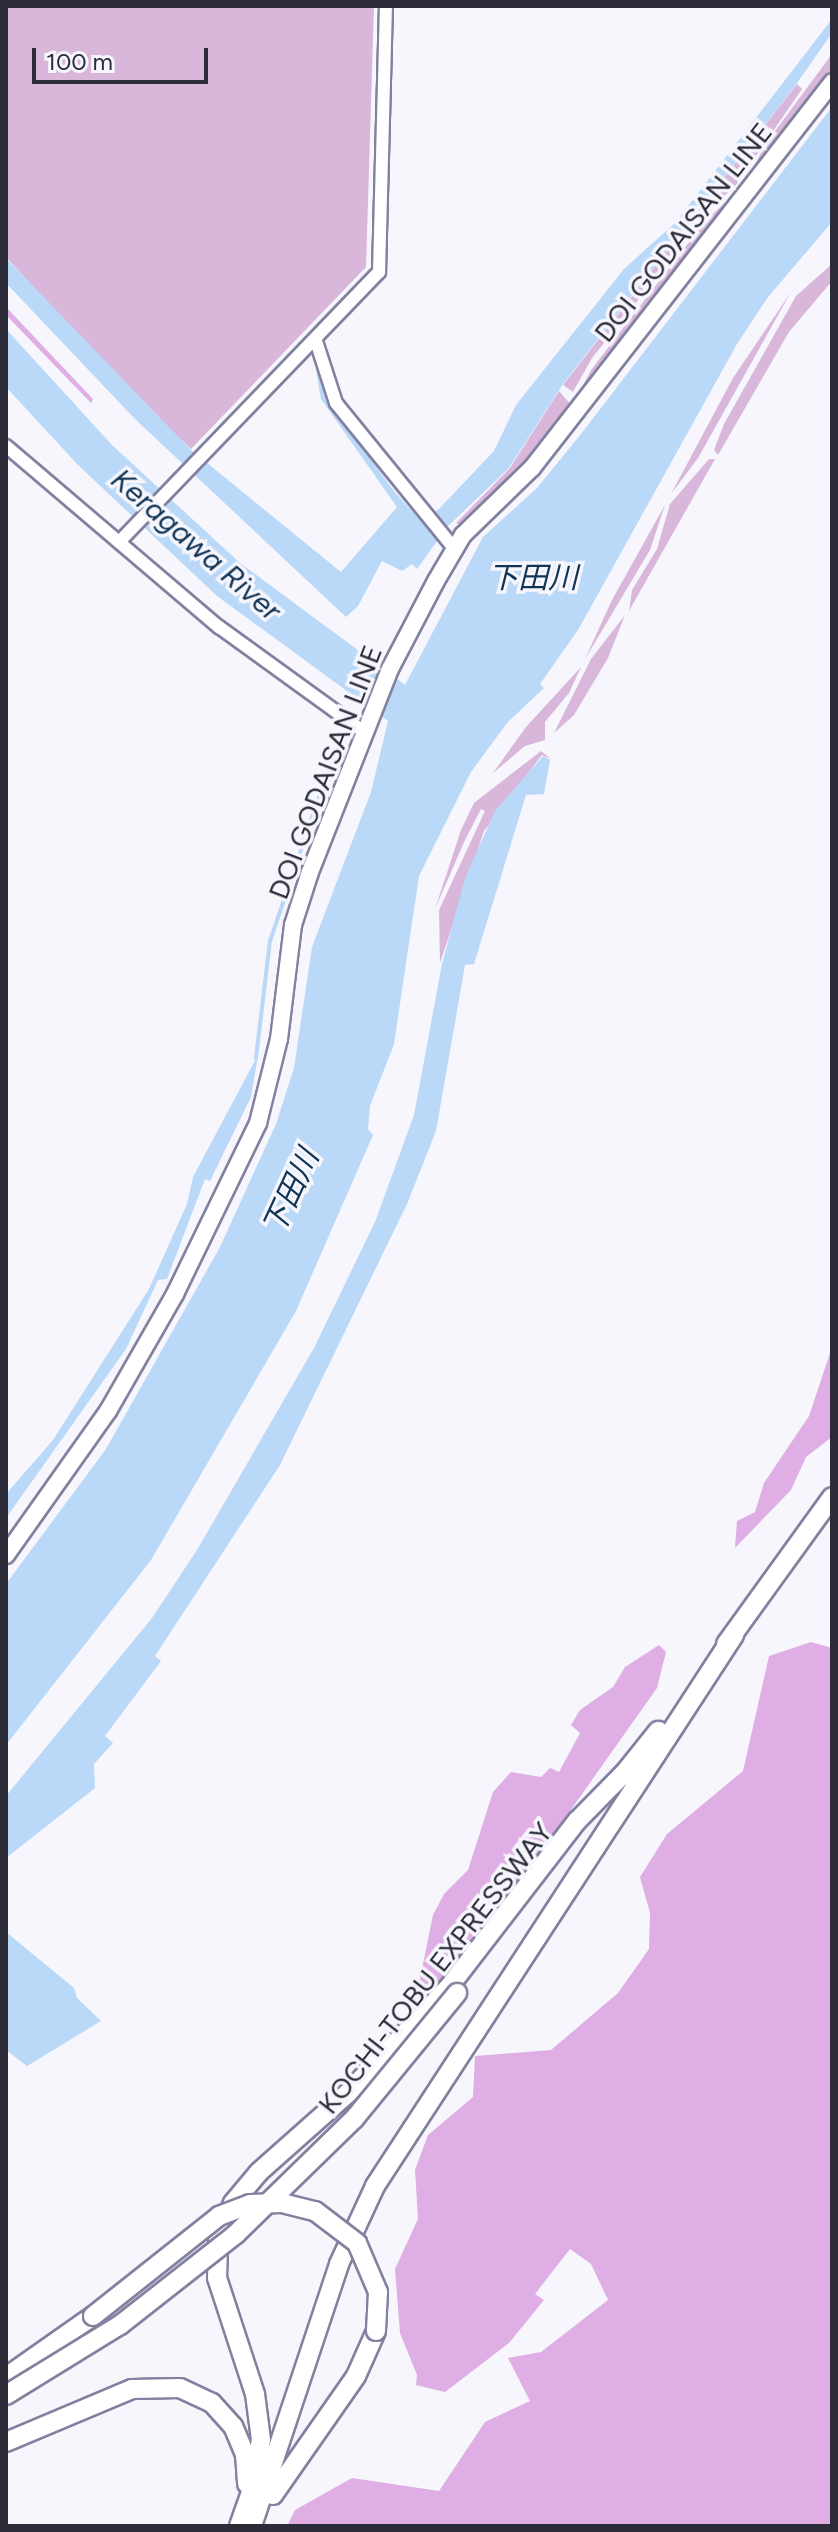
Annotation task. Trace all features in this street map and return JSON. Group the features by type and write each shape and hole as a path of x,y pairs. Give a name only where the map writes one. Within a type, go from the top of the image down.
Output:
{"highway":[{"name":"KOCHI-TOBU EXPRESSWAY","path":"6,2395 120,2325 236,2234 354,2119 734,1635 832,1497"},
{"path":"255,2526 268,2458 339,2264 393,2156 734,1635"},
{"path":"268,2458 255,2394 221,2295 218,2240 233,2203 259,2172 348,2093 453,1990"},
{"path":"6,2377 219,2216 264,2202 298,2205 331,2219 357,2243 374,2274 379,2311 366,2360 248,2482 239,2526"},
{"path":"6,2442 115,2394 165,2385 196,2394 224,2413 268,2458"}],"main road":[{"name":"DOI GODAISAN LINE","path":"6,1555 108,1411 182,1281 258,1123 279,1039 293,925 366,725 451,544 480,513 532,468 832,82"}],"street":[{"path":"119,542 316,341 381,267 386,6"},
{"path":"316,341 336,403 424,515 451,544"},
{"path":"6,446 219,627 366,725"}],"shaded area":[{"path":"6,6 374,6 366,267 191,449 122,384 6,257"},
{"path":"832,54 832,70 744,184 767,142"},
{"path":"797,84 802,89 736,185 703,215 664,264 659,261"},
{"path":"739,190 578,395 591,370 706,220"},
{"path":"657,264 662,270 592,358 573,392 563,385"},
{"path":"832,264 832,281 789,332 718,455 714,450 724,424 796,296"},
{"path":"791,292 698,458 671,494 733,378"},
{"path":"6,307 93,399 91,403 6,315"},
{"path":"559,391 571,405 521,468 461,525 456,523 510,468"},
{"path":"709,459 715,459 629,611 632,590 657,549 670,504"},
{"path":"665,505 650,550 585,659 612,600"},
{"path":"625,615 608,658 574,715 554,733 591,659"},
{"path":"581,667 569,693 545,722 545,740 525,746 493,773 526,727"},
{"path":"541,751 551,759 542,755 484,831 440,963 439,910 485,811 481,809 465,840 435,909 461,830 474,803"},
{"path":"832,1347 832,1437 806,1457 791,1490 735,1548 737,1521 755,1512 764,1483 809,1416"},
{"path":"811,1642 832,1648 832,2526 287,2526 295,2510 352,2478 439,2491 485,2422 530,2401 508,2358 541,2352 608,2300 591,2264 570,2249 535,2294 544,2300 509,2343 445,2392 416,2385 417,2375 400,2333 395,2269 418,2219 415,2170 428,2135 473,2097 475,2056 551,2050 618,1993 649,1949 650,1913 640,1877 667,1834 743,1771 769,1656"},
{"path":"659,1645 666,1652 657,1688 512,1893 479,1918 466,1953 418,2014 415,2003 433,1915 444,1894 468,1870 493,1792 511,1772 541,1777 550,1768 559,1772 580,1733 571,1725 580,1710 613,1687 625,1667"}],"water":[{"path":"832,19 832,33 795,86 563,384 509,468 447,527 417,569 412,564 402,571 382,561 358,606 346,617 135,419 6,283 6,258 191,450 341,572 397,507 321,399 316,370 320,369 327,400 394,491 420,520 438,510 494,451 516,405 624,269 675,223"},
{"name":"下田川","path":"832,107 832,222 768,297 737,344 578,630 540,684 544,688 507,723 471,772 419,876 394,1044 370,1106 368,1129 373,1135 296,1311 151,1560 6,1745 6,1584 106,1449 220,1247 276,1124 294,1068 312,947 371,792 388,721 217,596 77,464 6,387 6,329 112,445 240,563 405,685 483,537 537,488 581,434"},
{"path":"543,756 550,760 544,794 526,795 474,964 465,965 436,1131 407,1204 280,1465 155,1656 161,1661 105,1736 113,1743 94,1764 95,1788 6,1858 6,1796 152,1618 197,1550 314,1348 375,1222 414,1115 442,964 465,878 495,811"},
{"path":"258,1055 251,1097 210,1181 205,1179 167,1279 158,1280 126,1349 6,1518 6,1494 53,1440 149,1289 187,1204 193,1177"},
{"path":"6,1932 74,1988 77,1998 101,2021 27,2066 6,2050"}],"waterway":[{"path":"256,1058 270,941 333,756"}],"water label":[{"name":"Keragawa River","path":"196,545"}]}
